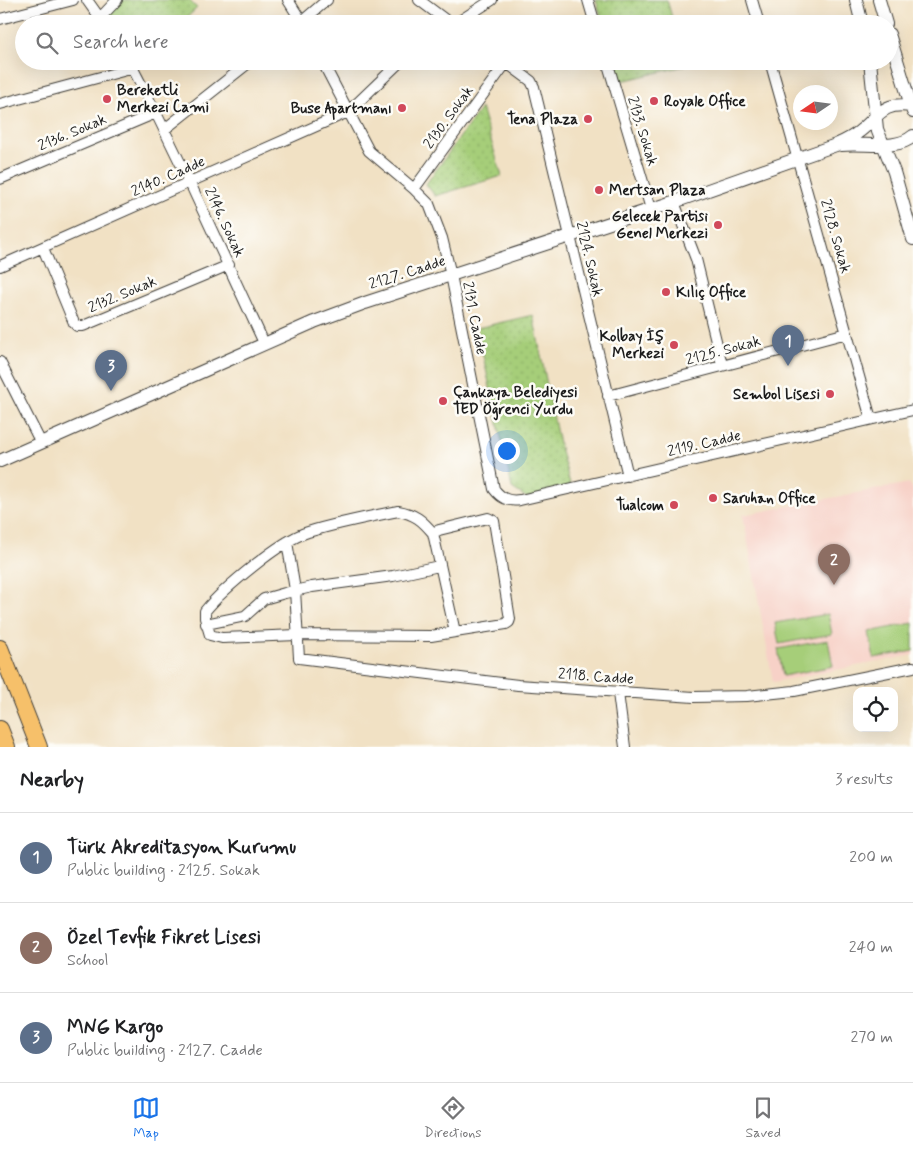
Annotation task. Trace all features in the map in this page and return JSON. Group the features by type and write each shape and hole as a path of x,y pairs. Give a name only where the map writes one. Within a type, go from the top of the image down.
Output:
{"main road":[{"path":"0,648 39,747"},
{"path":"0,729 7,747"}],"street":[{"path":"15,15 72,0"},
{"path":"87,0 98,15"},
{"path":"106,15 117,0"},
{"path":"288,0 296,15"},
{"path":"310,15 327,0"},
{"path":"419,0 438,15"},
{"path":"463,15 492,0"},
{"path":"588,0 592,15"},
{"path":"752,0 756,15"},
{"path":"856,0 860,15"},
{"path":"879,0 883,15"},
{"path":"0,19 15,15"},
{"path":"875,115 890,106 912,109 898,63"},
{"path":"0,104 114,70"},
{"name":"2146. Sokak","path":"134,70 190,183 264,343"},
{"path":"164,129 239,70"},
{"name":"2131. Cadde","path":"327,70 369,151 429,204 442,238 451,275 494,489 502,498"},
{"name":"2140. Cadde","path":"0,266 348,112 392,70"},
{"name":"2130. Sokak","path":"414,189 499,70"},
{"name":"2124. Sokak","path":"515,70 531,82 534,87 628,476"},
{"name":"2133. Sokak","path":"610,70 651,209"},
{"name":"2128. Sokak","path":"773,70 871,419"},
{"path":"871,70 875,115 913,239"},
{"name":"2136. Sokak","path":"0,179 156,112"},
{"name":"2127. Cadde","path":"0,461 264,343 365,303 674,202 836,145 860,131 875,115"},
{"name":"2127. Cadde","path":"836,145 853,143 883,145 900,143 913,136"},
{"path":"674,202 696,259 722,365"},
{"name":"2132. Sokak","path":"43,248 74,323 77,326 83,326 229,265"},
{"name":"2125. Sokak","path":"608,396 847,332"},
{"path":"0,362 41,443"},
{"name":"2119. Cadde","path":"502,498 509,501 520,500 913,410"},
{"path":"433,533 488,518 494,521 509,622 506,624 431,636 297,635 248,638 210,636 206,624 205,611 218,596 250,569 287,542 307,532 398,511 412,514 426,524 433,533 455,632"},
{"path":"287,542 295,590 297,635"},
{"path":"206,624 245,616 264,599 295,590 393,576 439,566"},
{"name":"2118. Cadde","path":"297,635 298,658 518,685 618,693 721,697 772,694 913,667"},
{"path":"618,693 625,747"}],"shaded area":[{"path":"909,483 913,489 913,655 773,682 743,515"}],"green space":[{"path":"117,0 189,0 197,8 190,15 103,15"},
{"path":"596,0 667,0 671,15 600,15"},
{"path":"617,70 668,70 626,80 620,80"},
{"path":"481,108 502,176 435,196 426,184"},
{"path":"533,315 559,444 571,487 527,498 512,488 477,328"},
{"path":"828,614 832,634 779,644 775,623"},
{"path":"913,623 913,651 874,658 869,632"},
{"path":"828,640 833,666 783,676 778,649"}],"place":[{"name":"Bereketli Merkezi Cami","path":"107,99"},
{"name":"Royale Office","path":"654,101"},
{"name":"Buse Apartmanı","path":"402,108"},
{"name":"Tena Plaza","path":"588,119"},
{"name":"Mertsan Plaza","path":"599,190"},
{"name":"Gelecek Partisi Genel Merkezi","path":"718,225"},
{"name":"Kılıç Office","path":"666,292"},
{"name":"Kolbay İş Merkezi","path":"674,345"},
{"name":"Türk Akreditasyon Kurumu","path":"788,366"},
{"name":"MNG Kargo","path":"111,391"},
{"name":"Sembol Lisesi","path":"830,394"},
{"name":"Çankaya Belediyesi TED Öğrenci Yurdu","path":"443,401"},
{"name":"Saruhan Office","path":"713,498"},
{"name":"Tualcom","path":"674,505"},
{"name":"Özel Tevfik Fikret Lisesi","path":"834,585"}]}
